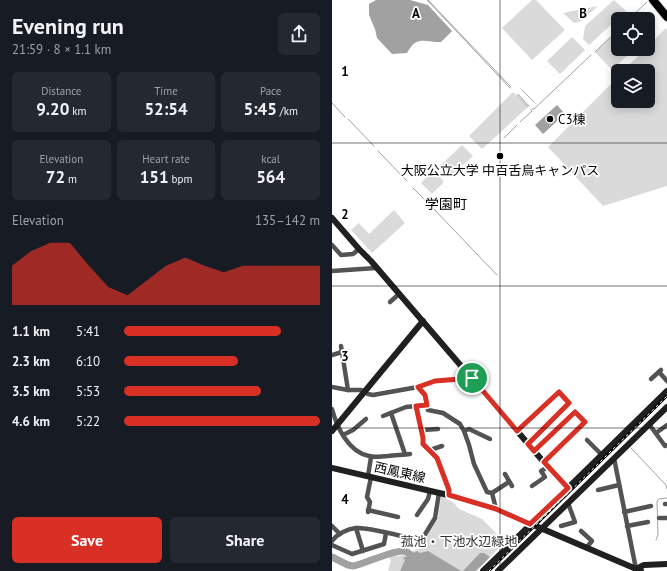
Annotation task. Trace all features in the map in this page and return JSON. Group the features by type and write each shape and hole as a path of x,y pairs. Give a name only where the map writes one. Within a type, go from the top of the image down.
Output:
{"highway":[{"path":"653,0 667,17"}],"street":[{"path":"332,218 423,321 546,465 568,488"},
{"path":"332,245 341,255 353,254 359,249"},
{"path":"332,271 376,268"},
{"path":"390,302 399,294"},
{"path":"332,431 423,321"},
{"path":"341,346 348,390"},
{"path":"332,355 342,352"},
{"path":"651,379 660,371 667,381"},
{"path":"332,387 348,390 361,390 373,394 418,387 435,381 472,378"},
{"path":"418,387 425,395 428,410 443,413 460,424 469,445 474,464 487,492 492,493 510,484 505,474"},
{"path":"483,571 667,391"},
{"path":"517,431 559,392 569,403 528,444"},
{"path":"383,416 406,408 427,405"},
{"path":"416,406 422,430 423,444 437,458 449,490 449,495"},
{"path":"498,571 667,407"},
{"path":"332,409 337,425 343,435 354,448 364,455 371,457 407,454 391,413"},
{"path":"532,486 545,477 542,471 546,465 585,422 575,412 534,451"},
{"path":"343,435 353,430 366,419"},
{"path":"649,424 665,446 667,445"},
{"path":"656,433 667,425"},
{"path":"422,430 438,429"},
{"path":"464,431 469,429 490,439"},
{"path":"587,440 602,455"},
{"path":"430,450 442,446"},
{"path":"371,457 367,497 370,502 368,511 398,517"},
{"path":"614,458 626,526 637,570 644,565 667,564"},
{"name":"西鳳東線","path":"332,468 430,490 496,509 637,570"},
{"path":"598,490 619,485"},
{"path":"417,515 428,499 430,490"},
{"path":"332,541 335,536 356,528 421,541 435,518 439,493"},
{"path":"492,493 496,509"},
{"path":"561,526 575,522 568,503"},
{"path":"624,512 651,506"},
{"path":"659,518 667,518"},
{"path":"626,526 648,522"},
{"path":"332,526 340,534"},
{"path":"356,528 363,550"},
{"path":"581,531 592,540 586,548"},
{"path":"332,545 352,554 384,544 386,533"}],"green space":[{"path":"532,0 536,0 565,30 532,60 502,28"},
{"path":"614,0 626,11 611,12 611,25 589,45 583,39 585,26"},
{"path":"598,6 581,21 574,23 563,13"},
{"path":"666,28 667,186 603,206 548,147 611,84 611,108 655,108 655,64 630,64 638,56 655,56 655,39"},
{"path":"572,37 585,50 560,74 547,61"},
{"path":"611,37 611,56 627,56 618,64 611,64 611,69 595,52"},
{"path":"513,92 528,107 482,149 469,136"},
{"path":"462,145 473,156 450,177 440,166"},
{"path":"434,170 444,182 432,194 421,183"},
{"path":"394,210 405,223 372,253 351,230 359,223 369,234"},
{"name":"菰池・下池水辺緑地","path":"441,497 454,503 459,509 482,519 505,542 476,571 388,571 391,560 389,557 400,556 420,548 438,517"}],"shaded area":[{"path":"376,0 410,0 428,5 452,31 441,42 421,41 410,47 407,53 392,54 377,38 369,15 369,4"},
{"name":"C3棟","path":"557,105 565,114 543,134 535,125"},
{"path":"417,551 420,553 428,551 461,571 400,571 405,560 403,558"},
{"path":"480,553 484,553 490,557 476,571 463,571"}],"waterway":[{"path":"427,0 510,88"},
{"path":"428,0 511,87"},
{"path":"636,12 647,2"},
{"path":"595,52 611,37"},
{"path":"532,109 534,109 591,55"},
{"path":"522,90 534,102"},
{"path":"518,94 529,106"},
{"path":"517,95 528,107"},
{"path":"332,103 345,117"},
{"path":"520,122 532,111 531,110"},
{"path":"348,119 374,146"},
{"path":"504,138 517,125"},
{"path":"378,151 407,181"},
{"path":"413,188 429,204"},
{"path":"432,207 497,275"},
{"path":"631,448 666,485 667,489"},
{"path":"656,540 658,535 657,501 659,499 667,498"},
{"path":"332,557 353,566 403,551 407,552 414,558 424,571"}],"railway":[{"path":"489,571 667,396"}],"place":[{"name":"C3棟","path":"550,119"},
{"name":"大阪公立大学 中百舌鳥キャンパス","path":"500,156"}],"district":[{"name":"学園町","path":"446,204"}],"route":[{"path":"472,378 517,431 559,392 569,403 528,444 534,451 575,412 585,422 544,462 568,488 530,524 496,509 449,495 449,490 437,458 423,444 416,406 427,405 425,395 418,387 435,381 472,378"}]}
